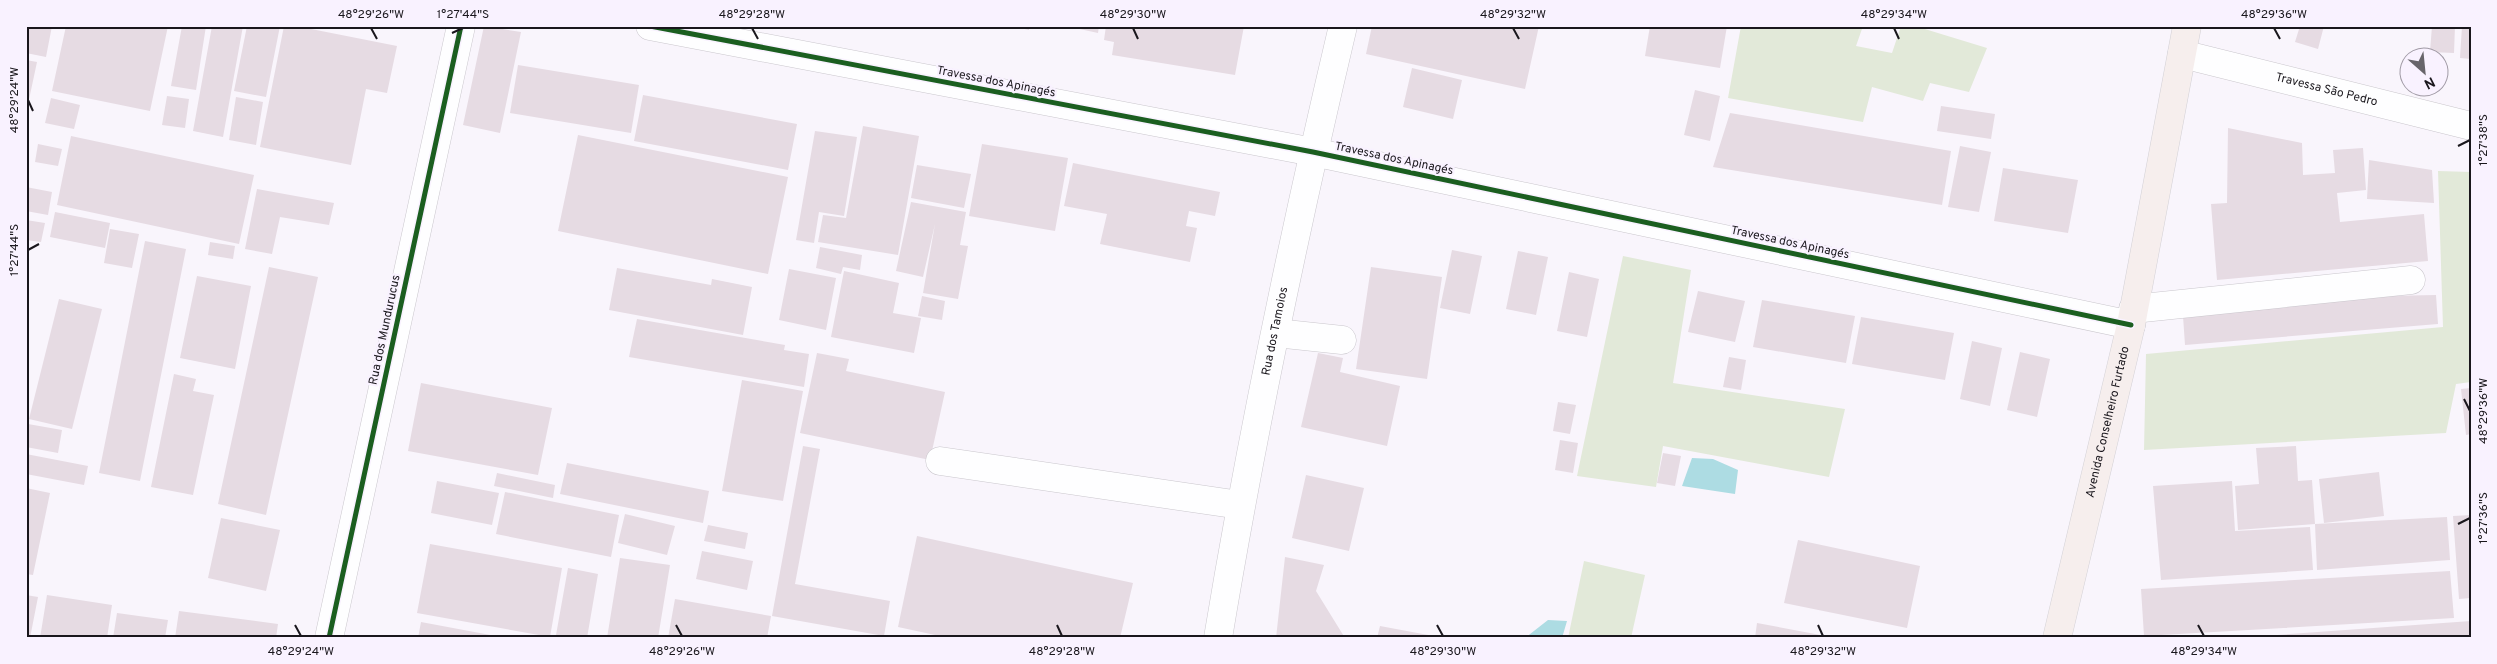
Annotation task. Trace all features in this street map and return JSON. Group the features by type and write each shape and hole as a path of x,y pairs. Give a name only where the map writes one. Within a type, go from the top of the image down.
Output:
{"main road":[{"name":"Avenida Conselheiro Furtado","path":"2057,638 2132,317 2187,26"}],"street":[{"name":"Rua dos Mundurucus","path":"329,638 461,26"},
{"name":"Travessa dos Apinagés","path":"650,26 1313,152 2132,317 2411,280"},
{"name":"Rua dos Tamoios","path":"1218,638 1240,505 1313,152 1343,26"},
{"name":"Travessa São Pedro","path":"2182,54 2471,126"},
{"path":"1276,332 1342,340"},
{"path":"940,462 1240,505"}],"green space":[{"path":"1741,26 1863,26 1856,46 1892,53 1901,26 1915,26 1987,48 1969,92 1930,83 1923,101 1872,87 1863,122 1728,98"},
{"path":"2438,171 2471,172 2471,382 2456,384 2446,433 2144,450 2146,354 2443,327"},
{"path":"1623,256 1691,270 1673,383 1845,409 1829,477 1663,446 1656,487 1577,476"},
{"path":"1584,561 1645,575 1631,638 1568,638"}],"water":[{"path":"1692,458 1713,459 1738,470 1735,494 1682,486"},
{"path":"1548,620 1567,621 1562,638 1525,638"}],"building":[{"path":"26,26 52,26 46,57 26,53"},
{"path":"66,26 168,26 150,111 52,91"},
{"path":"182,26 206,26 196,90 171,86"},
{"path":"212,26 243,26 223,137 193,131"},
{"path":"247,26 280,26 266,97 234,91"},
{"path":"284,26 296,26 397,46 387,93 366,89 351,165 260,147"},
{"path":"484,26 521,32 500,133 463,125"},
{"path":"1011,26 1029,26 1029,30"},
{"path":"1066,26 1099,26 1098,33"},
{"path":"1106,26 1244,26 1235,75 1112,55 1114,42 1104,40"},
{"path":"1372,26 1539,26 1525,89 1366,54"},
{"path":"1650,26 1727,26 1720,68 1645,56"},
{"path":"2300,26 2324,26 2318,49 2295,42"},
{"path":"2432,26 2455,26 2454,53 2450,53 2450,48 2430,48"},
{"path":"2462,26 2471,26 2471,59 2460,58"},
{"path":"26,60 37,62 27,109 26,109"},
{"path":"518,65 639,85 631,133 510,113"},
{"path":"1412,68 1462,80 1453,119 1403,107"},
{"path":"1695,90 1720,96 1710,141 1684,135"},
{"path":"643,95 797,124 788,170 634,141"},
{"path":"167,96 189,99 185,128 162,125"},
{"path":"236,97 263,102 256,145 229,140"},
{"path":"51,98 80,105 74,129 45,123"},
{"path":"1941,106 1995,114 1991,139 1937,131"},
{"path":"1730,113 1951,151 1942,205 1713,167"},
{"path":"863,126 919,136 898,255 818,242 823,215 846,218"},
{"path":"2228,128 2302,143 2303,175 2335,173 2333,150 2363,148 2366,190 2337,193 2340,222 2424,214 2428,261 2217,280 2211,204 2227,203"},
{"path":"815,131 857,137 844,216 819,212 814,243 796,240"},
{"path":"578,135 788,177 768,274 558,231"},
{"path":"71,136 254,175 239,244 57,205"},
{"path":"38,144 62,149 58,166 35,162"},
{"path":"982,144 1068,158 1055,231 969,216"},
{"path":"1960,146 1991,152 1979,212 1948,207"},
{"path":"2369,160 2432,170 2434,203 2367,199"},
{"path":"1073,163 1220,192 1215,216 1189,211 1186,226 1197,228 1190,262 1100,244 1107,214 1064,206"},
{"path":"917,165 971,174 964,208 911,198"},
{"path":"2003,168 2078,180 2068,233 1994,221"},
{"path":"26,187 52,192 48,215 26,211"},
{"path":"257,189 334,203 329,225 280,217 272,254 245,249"},
{"path":"911,202 966,212 960,245 968,246 958,299 923,293 935,224 923,277 896,271"},
{"path":"55,212 110,223 105,248 50,237"},
{"path":"26,220 45,223 41,242 26,240"},
{"path":"110,229 139,234 132,268 104,263"},
{"path":"145,241 186,249 140,481 99,473"},
{"path":"210,242 235,246 233,259 208,255"},
{"path":"820,247 862,255 860,270 843,267 841,274 816,268"},
{"path":"1452,250 1482,256 1470,314 1440,308"},
{"path":"1518,251 1548,257 1536,315 1506,309"},
{"path":"269,267 318,277 266,515 218,504"},
{"path":"1371,267 1442,277 1427,379 1356,369"},
{"path":"617,268 711,285 712,279 752,287 743,335 609,310"},
{"path":"789,269 836,278 826,330 779,320"},
{"path":"844,271 899,283 893,313 921,318 914,353 831,337"},
{"path":"1569,272 1599,279 1587,337 1557,331"},
{"path":"197,276 251,286 235,369 180,358"},
{"path":"1698,291 1745,301 1735,342 1688,332"},
{"path":"2436,295 2438,324 2185,345 2183,316 2386,296"},
{"path":"922,296 945,301 942,320 918,316"},
{"path":"59,299 102,309 72,429 29,419"},
{"path":"1762,300 1855,316 1846,363 1753,347"},
{"path":"1861,317 1954,333 1945,380 1852,364"},
{"path":"637,319 785,345 784,350 809,354 804,387 629,357"},
{"path":"1972,341 2002,348 1990,406 1960,399"},
{"path":"2020,352 2050,359 2037,417 2007,410"},
{"path":"817,353 849,359 846,371 945,392 930,460 800,433"},
{"path":"1318,353 1343,358 1340,372 1400,386 1387,446 1301,427"},
{"path":"1729,357 1746,360 1741,390 1723,387"},
{"path":"174,374 196,379 193,391 214,395 193,495 151,487"},
{"path":"742,380 803,391 783,501 722,491"},
{"path":"421,383 552,408 538,475 408,451"},
{"path":"2471,388 2471,434 2466,435 2461,389"},
{"path":"1558,402 1576,405 1570,434 1553,431"},
{"path":"28,424 62,430 58,453 26,447"},
{"path":"1560,440 1578,443 1573,473 1555,470"},
{"path":"803,446 820,449 795,584 890,601 884,636 772,616"},
{"path":"2296,446 2298,481 2312,480 2315,524 2238,530 2235,486 2259,484 2256,448"},
{"path":"1663,453 1681,456 1675,486 1657,483"},
{"path":"26,454 88,466 84,485 26,474"},
{"path":"567,463 709,491 703,523 560,494"},
{"path":"2379,472 2384,516 2324,523 2319,479"},
{"path":"497,473 555,485 553,498 494,486"},
{"path":"1306,475 1364,488 1349,551 1292,538"},
{"path":"437,481 499,493 492,525 431,513"},
{"path":"2232,481 2235,531 2310,527 2313,570 2161,580 2153,486"},
{"path":"26,488 50,493 33,575 26,574"},
{"path":"505,492 619,515 611,557 496,534"},
{"path":"625,514 675,526 667,555 618,543"},
{"path":"2471,515 2471,598 2459,599 2453,516"},
{"path":"2447,517 2450,560 2317,570 2315,524"},
{"path":"221,518 280,530 266,591 208,578"},
{"path":"708,525 748,533 745,549 704,541"},
{"path":"917,536 1133,583 1120,638 949,638 898,627"},
{"path":"1798,540 1920,566 1907,628 1784,603"},
{"path":"430,544 562,568 550,637 417,613"},
{"path":"702,551 753,561 747,590 696,579"},
{"path":"1285,557 1324,565 1316,591 1345,638 1276,638"},
{"path":"620,558 670,565 658,638 607,638"},
{"path":"568,568 598,574 587,638 556,635"},
{"path":"2450,571 2454,618 2144,636 2141,589"},
{"path":"26,595 38,597 30,638 26,638"},
{"path":"47,595 112,605 107,638 40,638"},
{"path":"675,599 771,616 767,638 668,638"},
{"path":"179,611 278,624 276,638 175,638"},
{"path":"117,613 168,620 165,638 113,638"},
{"path":"2471,621 2471,638 2263,638 2263,636"},
{"path":"421,622 501,637 501,638 418,638"},
{"path":"1757,623 1831,637 1831,638 1755,638"},
{"path":"1380,626 1439,637 1439,638 1377,638"}],"cycle path":[{"path":"329,638 461,26"},
{"path":"650,26 1313,152 2131,325"}]}
